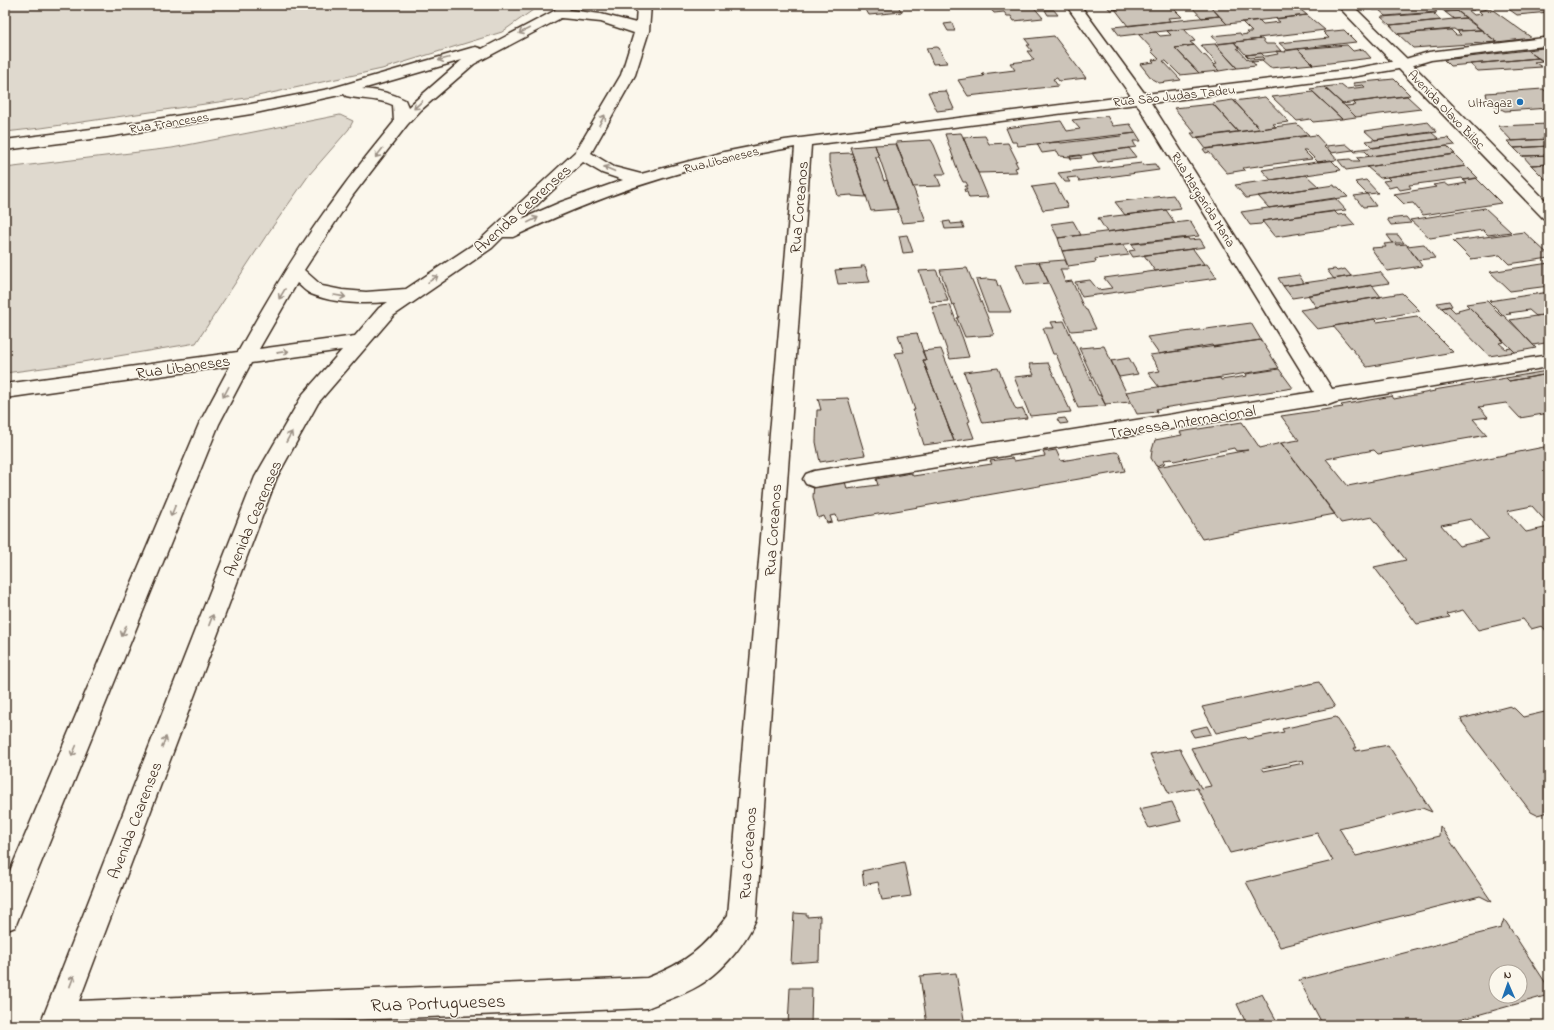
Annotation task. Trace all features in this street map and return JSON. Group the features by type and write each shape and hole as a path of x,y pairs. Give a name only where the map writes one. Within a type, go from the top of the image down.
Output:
{"street":[{"name":"Avenida Cearenses","path":"57,1021 266,477 310,399 386,312 486,244 582,154 628,75 642,31 644,5"},
{"name":"Rua Margarida Maria","path":"1073,5 1141,99 1328,398"},
{"name":"Avenida Olavo Bilac","path":"1344,5 1404,64 1549,214"},
{"path":"5,917 209,424 244,358 330,215 402,122 416,107 469,60 562,9 612,20 642,31"},
{"name":"Rua São Judas Tadeu","path":"803,142 1141,99 1260,86 1404,64 1429,56 1461,51 1544,42"},
{"name":"Rua Franceses","path":"5,145 107,132 251,109 331,92 495,46"},
{"name":"Rua Franceses","path":"331,92 378,94 388,96 400,103 402,122"},
{"name":"Rua Libaneses","path":"486,244 544,215 639,180 756,150 803,142"},
{"name":"Rua Coreanos","path":"742,919 803,142"},
{"path":"582,154 608,170 639,180"},
{"path":"295,272 316,290 342,296 366,298 411,294"},
{"name":"Rua Libaneses","path":"5,391 361,341"},
{"name":"Travessa Internacional","path":"814,479 1328,398 1549,361"},
{"name":"Rua Portugueses","path":"57,1021 647,993 688,976 711,957 729,937 742,919"}],"shaded area":[{"path":"5,5 540,5 502,32 382,69 253,97 5,132"},
{"path":"340,115 353,121 349,129 309,175 266,236 196,343 58,366 5,373 5,168 172,148"}],"building":[{"path":"863,5 897,5 902,12 869,15"},
{"path":"915,5 965,5 916,7"},
{"path":"967,5 999,5 1001,8 1008,8 1006,5 1032,5 1043,18 1014,21 1011,16 1007,16 1004,12 994,13 989,7 970,9"},
{"path":"1106,5 1152,5 1110,10"},
{"path":"1159,5 1182,5 1184,7 1173,8 1182,17 1168,18 1170,21 1128,26 1115,9"},
{"path":"1190,5 1209,5 1219,16 1202,18"},
{"path":"1231,5 1295,5 1307,15 1227,24 1211,7"},
{"path":"1367,5 1415,5 1372,8"},
{"path":"1428,5 1437,12 1386,16 1379,10 1373,10 1372,8"},
{"path":"1437,5 1450,5 1457,11 1445,12"},
{"path":"1450,5 1486,5 1488,7 1471,8 1474,10 1468,10 1474,15 1482,14 1479,11 1490,8 1532,38 1497,42"},
{"path":"1503,5 1549,5 1549,12 1517,15"},
{"path":"1045,10 1054,10 1058,15 1048,15"},
{"path":"1457,11 1466,18 1454,19 1445,12"},
{"path":"1435,13 1436,14 1434,14 1441,20 1390,25 1381,17"},
{"path":"1307,15 1325,30 1219,44 1212,36 1240,33 1241,35 1248,34 1246,32 1252,32 1242,22 1259,20 1263,24 1280,22 1276,19"},
{"path":"1219,16 1227,24 1120,36 1113,27"},
{"path":"1465,18 1481,30 1457,31 1454,29 1398,34 1390,25"},
{"path":"952,23 955,31 948,31 944,24"},
{"path":"1184,29 1195,41 1190,42 1194,45 1175,48 1199,73 1180,75 1166,61 1163,61 1181,80 1159,83 1152,79 1140,64 1154,62 1152,60 1159,59 1138,34 1156,32 1160,36 1171,35 1167,31"},
{"path":"1344,30 1356,42 1287,50 1279,43 1329,38 1323,32"},
{"path":"1451,30 1456,35 1461,35 1457,31 1481,30 1497,42 1413,48 1398,34"},
{"path":"1054,36 1086,78 1059,81 1057,78 1053,79 1058,86 968,96 958,80 984,76 982,74 1015,70 1010,63 1034,60 1027,51 1032,51 1027,45 1030,45 1025,39"},
{"path":"1262,39 1266,44 1275,44 1281,51 1246,55 1234,42"},
{"path":"1234,42 1239,48 1237,48 1248,60 1251,60 1256,66 1237,68 1215,44"},
{"path":"1215,44 1237,68 1219,71 1213,65 1217,64 1201,45"},
{"path":"1194,45 1219,71 1199,73 1175,48"},
{"path":"1347,45 1353,51 1363,49 1371,58 1313,65 1298,49"},
{"path":"937,47 947,63 933,64 926,48"},
{"path":"1543,48 1549,52 1549,66 1527,50"},
{"path":"1298,49 1313,64 1270,68 1262,61 1252,62 1251,60 1264,59 1262,57 1249,58 1246,55 1261,53 1264,56 1267,56 1278,54 1276,51 1286,52 1285,51"},
{"path":"1527,50 1538,58 1450,66 1444,60"},
{"path":"1539,58 1543,61 1534,62 1542,67 1478,71 1470,64"},
{"path":"1394,79 1410,95 1342,104 1324,87 1341,85 1346,89 1365,87 1363,85 1355,86 1353,83"},
{"path":"1324,87 1356,117 1342,119 1310,89"},
{"name":"Ultragaz","path":"1543,89 1549,94 1549,108 1505,111 1495,106 1487,98 1486,93"},
{"path":"946,91 954,109 937,111 928,92"},
{"path":"1313,92 1342,119 1313,122 1310,119 1297,121 1272,97"},
{"path":"1407,96 1421,109 1356,117 1345,106 1356,105 1353,102"},
{"path":"1265,97 1289,122 1273,124 1276,127 1260,129 1234,101"},
{"path":"1233,100 1260,129 1238,132 1212,103"},
{"path":"1213,104 1238,132 1195,138 1191,133 1195,133 1174,108"},
{"path":"1107,116 1113,126 1130,124 1136,133 1018,146 1016,142 1012,142 1006,128 1061,121 1067,131 1080,129 1072,120"},
{"path":"1428,122 1437,132 1375,140 1365,131"},
{"path":"1297,124 1309,135 1206,149 1197,137"},
{"path":"1549,124 1549,139 1512,141 1498,126"},
{"path":"1431,132 1439,139 1373,148 1366,141"},
{"path":"961,133 988,197 969,198 967,192 965,192 964,189 967,189 965,186 968,186 966,182 963,182 959,174 945,134"},
{"path":"1136,133 1141,141 1133,141 1136,147 1070,157 1060,156 1057,151 1042,153 1037,144 1061,143"},
{"path":"1316,135 1326,146 1324,147 1328,149 1337,160 1318,162 1306,150 1303,150 1312,159 1243,168 1245,170 1227,173 1209,152 1206,153 1203,149"},
{"path":"985,136 989,144 1008,143 1017,161 1015,161 1018,167 1015,168 1017,172 978,173 963,137"},
{"path":"1448,138 1455,145 1370,156 1365,151 1355,152 1353,150"},
{"path":"1549,139 1549,146 1514,148 1507,141"},
{"path":"931,140 946,174 936,174 941,186 913,187 896,142"},
{"path":"896,144 926,221 902,223 875,145"},
{"path":"1346,144 1353,150 1331,153 1326,146"},
{"path":"875,145 879,157 874,157 876,158 884,181 887,180 898,209 871,211 850,147"},
{"path":"1447,146 1455,154 1346,170 1338,160 1350,159 1353,161 1360,161 1357,158"},
{"path":"1549,146 1549,155 1522,156 1514,148"},
{"path":"1129,148 1136,157 1098,162 1092,153"},
{"path":"852,153 866,197 852,195 838,196 829,162 829,154"},
{"path":"1454,154 1466,166 1380,178 1367,167"},
{"path":"1080,155 1082,158 1071,159 1070,156"},
{"path":"1549,155 1549,164 1531,165 1523,156"},
{"path":"1331,160 1341,170 1271,180 1262,170"},
{"path":"1142,163 1143,165 1155,164 1159,170 1079,181 1076,177 1067,178 1070,182 1065,182 1058,173"},
{"path":"1549,164 1549,179 1545,179 1531,165"},
{"path":"1466,166 1478,178 1464,180 1462,178 1409,185 1411,188 1400,190 1397,186 1389,188 1383,181 1390,180 1387,177"},
{"path":"1306,175 1319,187 1246,198 1235,185"},
{"path":"1476,178 1501,203 1423,215 1413,203 1404,204 1394,194 1436,187 1433,185 1445,183 1449,186 1467,183 1463,180"},
{"path":"1366,180 1378,193 1367,194 1355,182"},
{"path":"1055,184 1068,207 1043,210 1032,187"},
{"path":"1334,185 1348,197 1269,208 1258,196"},
{"path":"1367,194 1376,206 1363,207 1354,196"},
{"path":"1173,195 1181,208 1125,215 1115,202"},
{"path":"1335,198 1346,210 1262,221 1263,222 1261,224 1250,225 1241,212"},
{"path":"1485,208 1511,232 1488,235 1483,230 1430,238 1410,220"},
{"path":"1166,210 1175,223 1107,232 1098,218"},
{"path":"1334,211 1338,215 1345,214 1355,225 1275,237 1262,221"},
{"path":"1406,217 1411,223 1391,225 1387,219"},
{"path":"950,221 951,224 962,223 964,228 945,229 943,222"},
{"path":"1073,221 1081,235 1058,238 1051,224"},
{"path":"1190,221 1199,236 1062,251 1058,238"},
{"path":"1524,232 1549,255 1549,258 1509,264 1500,255 1471,259 1453,241"},
{"path":"907,235 913,252 903,253 899,236"},
{"path":"1387,235 1398,235 1404,243 1395,243 1396,245 1406,244 1422,266 1387,271 1371,248 1386,247 1384,244 1393,243"},
{"path":"1188,238 1189,240 1200,239 1205,247 1133,257 1129,251 1135,250 1132,244"},
{"path":"1424,244 1435,258 1418,260 1407,246"},
{"path":"1123,245 1129,255 1095,259 1096,262 1068,266 1062,251"},
{"path":"1193,249 1204,264 1155,271 1144,255"},
{"path":"1065,260 1069,269 1060,269 1065,282 1072,281 1083,306 1087,310 1096,329 1071,331 1039,262"},
{"path":"1039,262 1049,283 1025,285 1016,264"},
{"path":"1549,263 1549,286 1510,291 1490,272"},
{"path":"1207,264 1217,278 1082,297 1075,282 1090,280 1098,290 1112,288 1104,278"},
{"path":"861,266 865,266 870,282 838,284 835,270 862,268"},
{"path":"967,268 994,335 965,337 957,318 959,317 954,304 952,305 940,270"},
{"path":"1335,269 1337,271 1345,269 1351,276 1334,279 1327,270"},
{"path":"936,270 948,301 930,302 919,271"},
{"path":"1380,272 1389,283 1292,298 1283,286"},
{"path":"1299,275 1304,283 1283,286 1278,278"},
{"path":"976,280 996,280 1011,312 988,312"},
{"path":"1372,285 1381,297 1316,307 1308,295"},
{"path":"1549,292 1549,314 1536,316 1529,310 1503,315 1489,301"},
{"path":"1402,293 1420,311 1317,329 1300,310"},
{"path":"1449,301 1452,306 1441,308 1437,303"},
{"path":"1487,301 1536,348 1515,352 1466,304"},
{"path":"950,305 969,357 950,359 932,307"},
{"path":"1449,306 1455,312 1469,307 1504,342 1499,343 1506,349 1511,348 1515,352 1489,356 1442,308"},
{"path":"1549,314 1549,346 1545,343 1533,345 1510,320"},
{"path":"1417,316 1453,352 1367,367 1333,326 1374,319 1377,322"},
{"path":"1064,321 1098,395 1100,395 1106,406 1078,408 1056,354 1053,354 1043,328 1054,328 1051,322"},
{"path":"1251,323 1261,340 1213,347 1212,345 1159,354 1147,337"},
{"path":"917,333 926,360 923,360 954,441 924,445 913,410 915,410 895,353 904,352 898,335"},
{"path":"1261,340 1279,368 1159,387 1148,373 1160,371 1150,355"},
{"path":"1104,346 1131,402 1105,404 1079,348"},
{"path":"941,349 970,421 968,422 974,438 954,441 923,360 926,360 922,351"},
{"path":"1129,358 1138,374 1119,377 1111,361"},
{"path":"1048,363 1071,412 1030,416 1014,377 1034,375 1029,364"},
{"path":"998,368 1014,406 1017,410 1023,409 1027,418 983,423 964,372"},
{"path":"1279,369 1293,388 1156,409 1157,412 1137,414 1126,392 1202,380 1220,378 1221,380 1247,376 1246,374"},
{"path":"1547,371 1549,374 1509,381 1506,378"},
{"path":"1549,374 1549,413 1520,418 1506,403 1479,407 1488,417 1473,419 1487,435 1378,454 1374,450 1326,459 1348,486 1549,446 1549,525 1532,506 1507,511 1526,532 1549,527 1549,634 1542,626 1531,629 1523,619 1478,630 1463,610 1447,614 1450,617 1417,624 1374,567 1406,560 1372,517 1341,523 1281,443 1299,440 1281,416 1343,407 1341,405 1392,396 1394,399 1435,391 1434,390 1506,378 1509,381","holes":["1471,519 1489,539 1459,546 1441,525"]},
{"path":"848,398 865,455 820,462 816,442 817,410 821,410 818,399"},
{"path":"1065,418 1068,423 1060,424 1057,419"},
{"path":"1242,422 1260,448 1281,443 1335,514 1202,539 1157,467 1248,450 1236,451 1234,448 1174,461 1172,459 1163,460 1165,463 1156,466 1151,458 1155,440 1182,435 1180,432"},
{"path":"1056,450 1061,461 1115,452 1119,453 1125,471 838,521 836,515 830,516 832,522 827,523 824,516 818,518 813,497 814,483 845,481 847,489 878,485 876,479 911,473 913,476 992,464 990,461 1012,458 1014,461 1045,456 1043,452"},
{"path":"1319,682 1335,707 1216,733 1202,707"},
{"path":"1510,706 1523,717 1549,711 1549,812 1537,815 1531,812 1461,719"},
{"path":"1336,717 1357,748 1354,748 1356,751 1388,745 1432,812 1422,808 1339,828 1356,856 1439,836 1440,826 1492,902 1480,896 1280,947 1246,882 1333,861 1317,833 1230,853 1197,788 1169,794 1150,754 1180,749 1201,788 1211,786 1191,748 1246,737 1248,739 1284,732 1282,729","holes":["1303,760 1304,763 1264,771 1262,768"]},
{"path":"1207,726 1211,734 1194,737 1190,730"},
{"path":"1172,802 1181,821 1149,828 1139,809"},
{"path":"904,862 911,896 882,900 878,882 864,885 862,871"},
{"path":"794,913 807,914 807,917 820,916 819,961 791,963"},
{"path":"1504,919 1549,988 1549,999 1545,996 1528,1001 1528,964 1488,964 1488,1004 1517,1004 1456,1021 1459,1025 1323,1025 1299,980 1501,928"},
{"path":"956,973 965,1025 927,1025 920,976"},
{"path":"790,988 812,988 811,1025 788,1025"},
{"path":"1262,994 1279,1025 1247,1025 1237,1004"}],"place":[{"name":"Ultragaz","path":"1520,102"}]}
